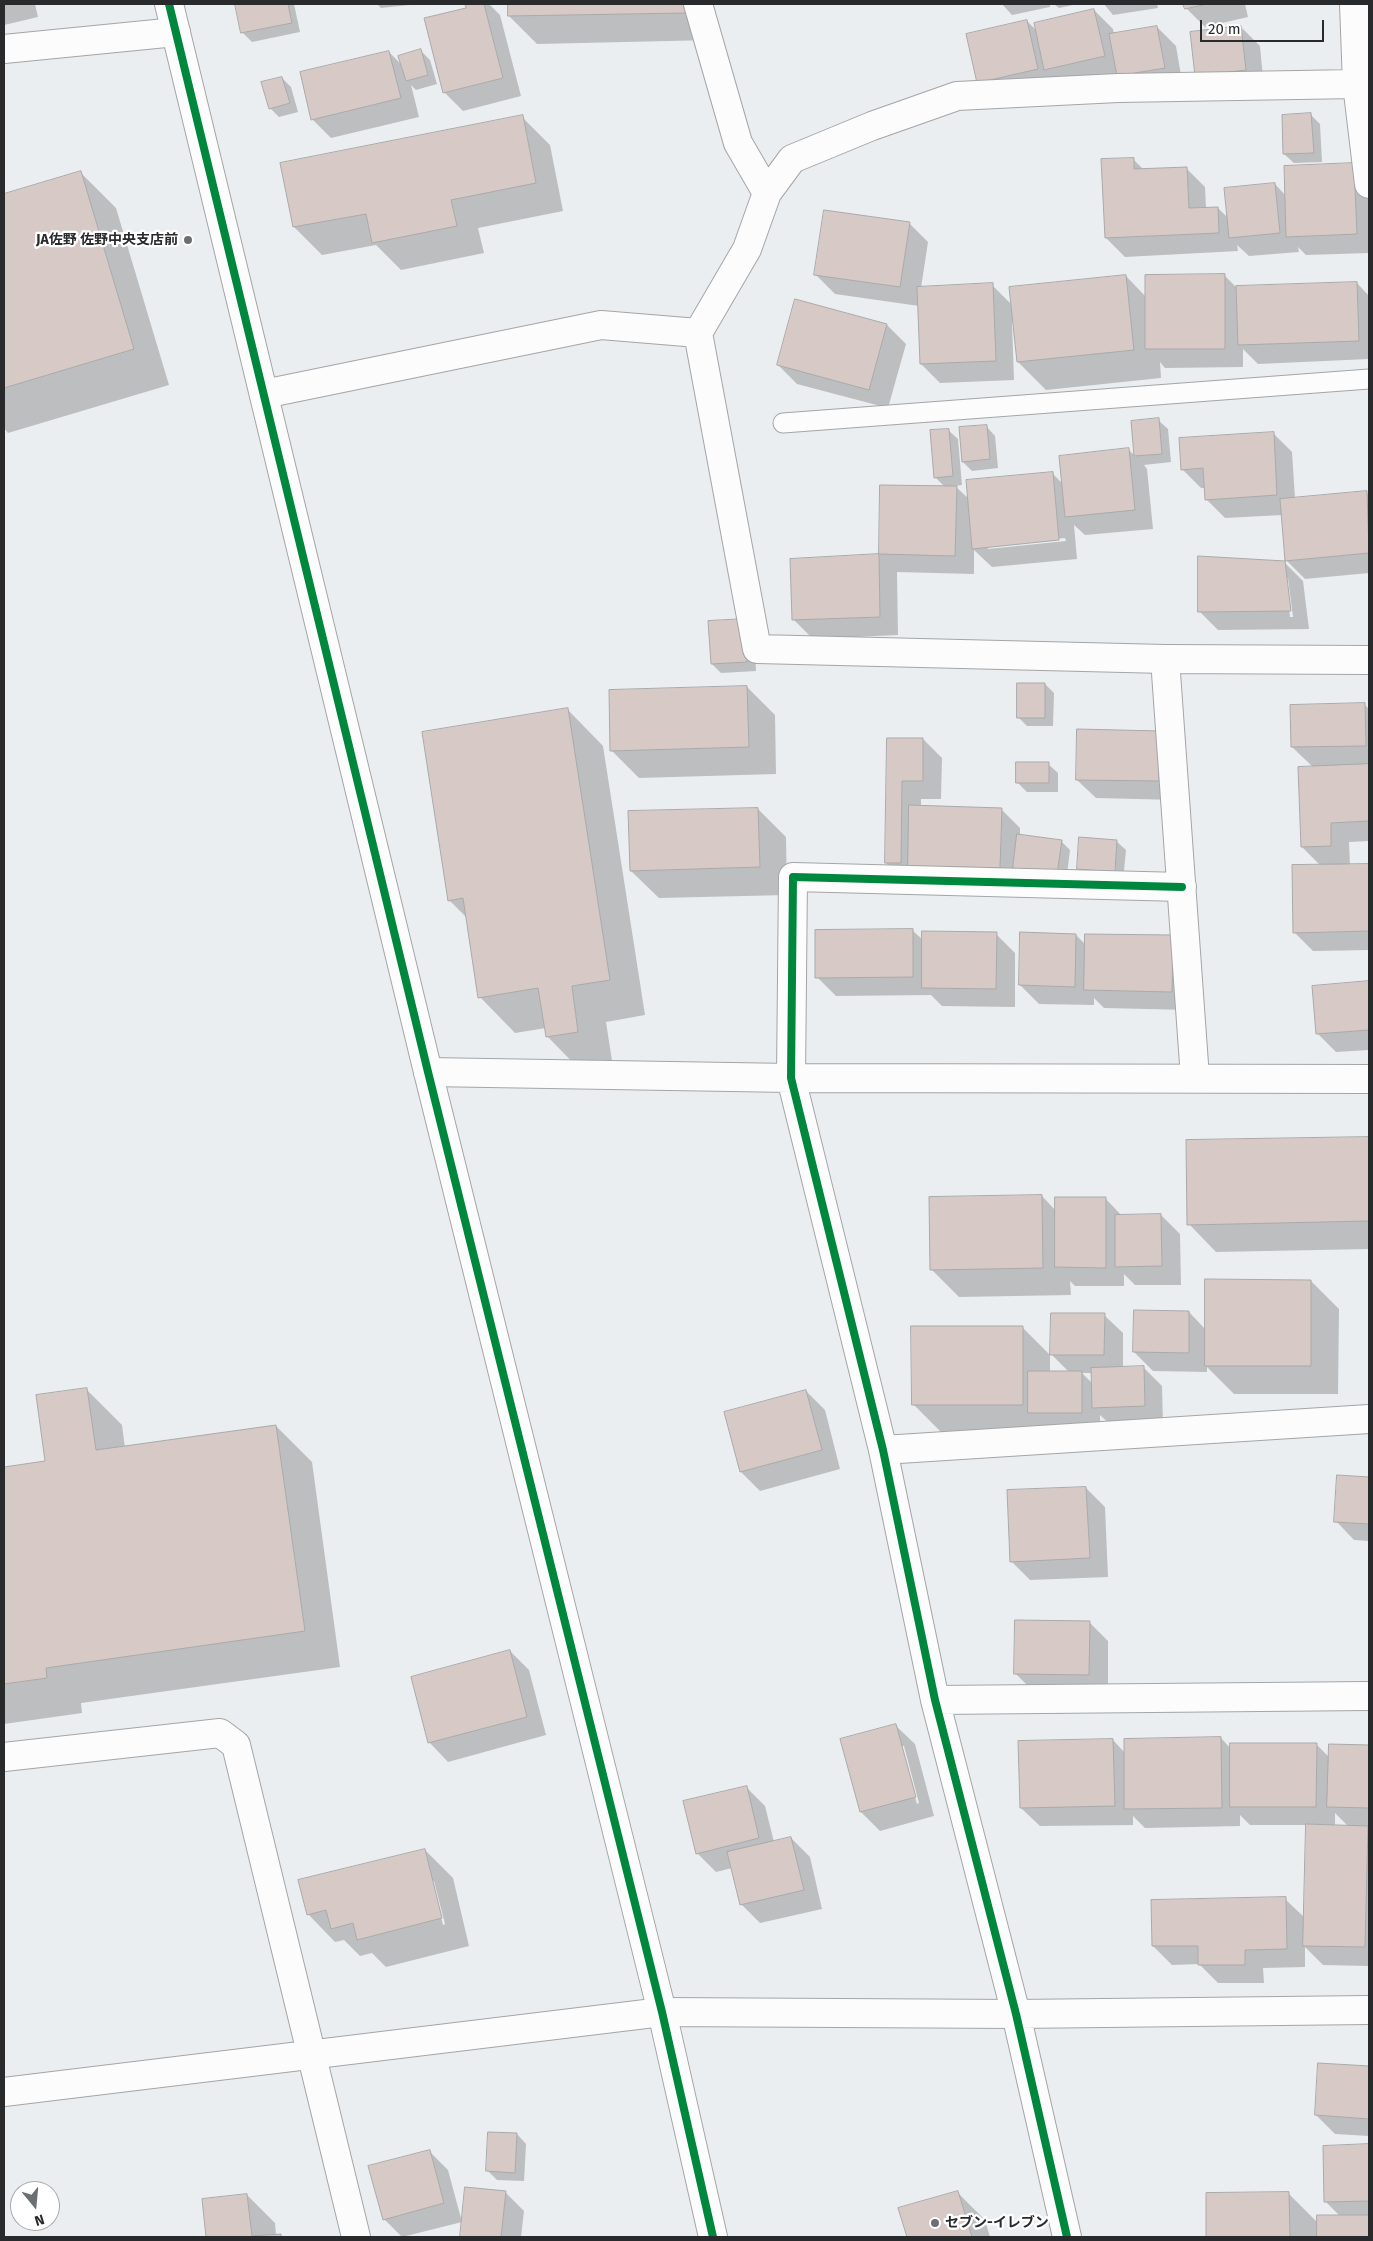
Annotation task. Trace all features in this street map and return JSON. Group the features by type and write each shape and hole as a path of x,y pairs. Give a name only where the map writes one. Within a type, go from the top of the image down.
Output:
{"street":[{"path":"169,4 428,1072 662,2012 714,2237"},
{"path":"698,4 738,143 766,193"},
{"path":"1354,4 1357,84 1369,184"},
{"path":"4,49 176,32"},
{"path":"1357,84 1118,88 957,96 872,126 792,158 766,193 746,249 698,333 757,649 1165,659 1369,660"},
{"path":"264,394 601,325 698,333"},
{"path":"1165,659 1195,1078"},
{"path":"1067,2237 1016,2014 935,1700 883,1450 790,1078 793,877 1182,887"},
{"path":"428,1072 790,1078 1369,1079"},
{"path":"883,1450 1369,1419"},
{"path":"935,1700 1369,1696"},
{"path":"4,1757 220,1733 236,1745 356,2237"},
{"path":"4,2092 662,2012 1016,2014 1369,2010"}],"lane":[{"path":"783,423 1369,379"}],"building":[{"path":"235,4 288,4 292,23 241,33"},
{"path":"465,4 484,4 503,78 443,93 424,18 466,8"},
{"path":"508,4 684,4 686,13 508,16"},
{"path":"1183,4 1207,4 1185,9"},
{"path":"1094,9 1105,56 1044,70 1034,23"},
{"path":"1027,20 1038,69 977,83 966,34"},
{"path":"1157,26 1165,68 1117,76 1109,34"},
{"path":"1241,26 1246,70 1195,76 1190,32"},
{"path":"421,49 428,75 406,81 398,56"},
{"path":"389,51 401,98 311,120 300,72"},
{"path":"282,77 290,103 269,109 261,82"},
{"path":"1311,113 1314,153 1283,154 1282,115"},
{"path":"523,115 536,183 451,200 457,226 372,243 366,214 293,227 280,163"},
{"path":"1134,158 1134,169 1187,167 1189,208 1218,207 1219,233 1105,238 1101,159"},
{"path":"1354,163 1357,234 1286,237 1284,166"},
{"path":"81,171 134,349 4,388 4,194"},
{"path":"1275,183 1280,233 1229,238 1224,188"},
{"path":"824,210 910,222 900,287 814,275"},
{"path":"1225,274 1225,349 1145,349 1145,275"},
{"path":"1126,275 1134,350 1017,362 1009,287"},
{"path":"1357,282 1359,341 1238,345 1236,286"},
{"path":"993,283 996,361 920,364 917,287"},
{"path":"795,299 887,324 869,390 777,365"},
{"path":"1159,418 1162,454 1134,456 1131,421"},
{"path":"987,425 990,459 962,462 959,427"},
{"path":"949,429 953,476 934,478 930,430"},
{"path":"1274,432 1277,495 1205,500 1203,468 1181,470 1179,438"},
{"path":"1129,448 1135,510 1065,517 1059,456"},
{"path":"1053,472 1059,540 972,549 966,480"},
{"path":"880,485 957,486 955,556 879,554"},
{"path":"1367,491 1369,553 1285,561 1280,499"},
{"path":"879,554 880,617 792,620 790,559"},
{"path":"1198,556 1285,561 1291,611 1198,612"},
{"path":"745,619 747,662 711,664 708,621"},
{"path":"1017,683 1045,683 1045,718 1017,718"},
{"path":"747,686 749,747 610,751 609,690"},
{"path":"1365,703 1366,746 1291,747 1290,705"},
{"path":"568,708 610,980 572,986 578,1032 546,1037 538,988 478,998 463,898 448,901 422,732"},
{"path":"1077,729 1160,731 1159,781 1076,780"},
{"path":"887,738 923,738 923,781 902,781 901,863 885,863"},
{"path":"1016,762 1049,762 1049,783 1016,783"},
{"path":"1369,764 1369,821 1331,823 1331,846 1301,847 1298,767"},
{"path":"909,805 1002,808 1000,868 908,866"},
{"path":"758,808 760,867 630,871 628,811"},
{"path":"1017,834 1062,840 1057,874 1013,868"},
{"path":"1079,837 1117,840 1115,872 1077,869"},
{"path":"1369,864 1369,931 1293,933 1292,865"},
{"path":"913,929 913,977 815,978 815,930"},
{"path":"922,931 997,932 996,989 922,988"},
{"path":"1020,932 1076,934 1075,987 1019,985"},
{"path":"1085,934 1173,935 1172,992 1084,990"},
{"path":"1369,981 1369,1030 1316,1034 1312,986"},
{"path":"1369,1137 1369,1221 1187,1225 1186,1140"},
{"path":"1042,1195 1043,1268 930,1270 929,1197"},
{"path":"1055,1197 1106,1197 1106,1268 1055,1267"},
{"path":"1161,1214 1162,1266 1115,1267 1115,1215"},
{"path":"1205,1279 1311,1280 1311,1366 1205,1366"},
{"path":"1134,1310 1189,1311 1189,1353 1133,1352"},
{"path":"1051,1313 1105,1313 1104,1355 1050,1355"},
{"path":"911,1326 1023,1326 1023,1405 912,1405"},
{"path":"1144,1366 1145,1406 1092,1408 1091,1368"},
{"path":"1028,1371 1082,1371 1082,1413 1028,1413"},
{"path":"87,1388 96,1450 276,1425 305,1631 46,1668 47,1678 4,1684 4,1467 45,1461 36,1395"},
{"path":"806,1390 822,1450 740,1472 724,1412"},
{"path":"1337,1475 1369,1477 1369,1524 1334,1522"},
{"path":"1086,1487 1090,1558 1010,1562 1007,1490"},
{"path":"1015,1620 1090,1621 1089,1675 1014,1674"},
{"path":"510,1650 527,1717 428,1743 411,1677"},
{"path":"896,1724 916,1797 860,1812 840,1739"},
{"path":"1221,1737 1222,1808 1124,1809 1124,1739"},
{"path":"1113,1739 1115,1806 1020,1808 1018,1741"},
{"path":"1230,1743 1317,1743 1316,1807 1230,1807"},
{"path":"1329,1744 1369,1745 1369,1808 1327,1807"},
{"path":"747,1786 759,1838 696,1854 683,1801"},
{"path":"1306,1824 1368,1826 1365,1947 1303,1946"},
{"path":"791,1837 804,1890 740,1905 727,1852"},
{"path":"425,1849 442,1918 357,1940 353,1923 331,1929 326,1910 307,1915 298,1880"},
{"path":"1286,1897 1287,1949 1245,1950 1245,1965 1198,1965 1198,1946 1152,1946 1151,1900"},
{"path":"1318,2063 1369,2066 1369,2119 1315,2115"},
{"path":"488,2132 517,2133 515,2173 486,2171"},
{"path":"1369,2144 1369,2201 1324,2202 1323,2146"},
{"path":"430,2150 444,2203 383,2220 368,2166"},
{"path":"465,2187 506,2191 501,2237 460,2237"},
{"name":"セブン-イレブン","path":"958,2191 972,2237 907,2237 898,2208"},
{"path":"1289,2192 1290,2237 1206,2237 1206,2193"},
{"path":"247,2194 252,2236 281,2234 281,2237 206,2237 202,2199"},
{"path":"1317,2215 1369,2215 1369,2237 1317,2237"}],"cycle path":[{"path":"169,4 428,1072 662,2012 713,2237"},
{"path":"1067,2237 1016,2014 935,1700 883,1450 791,1078 793,877 1182,887"}],"place":[{"name":"JA佐野 佐野中央支店前","path":"188,240"},
{"name":"セブン-イレブン","path":"935,2223"}]}
